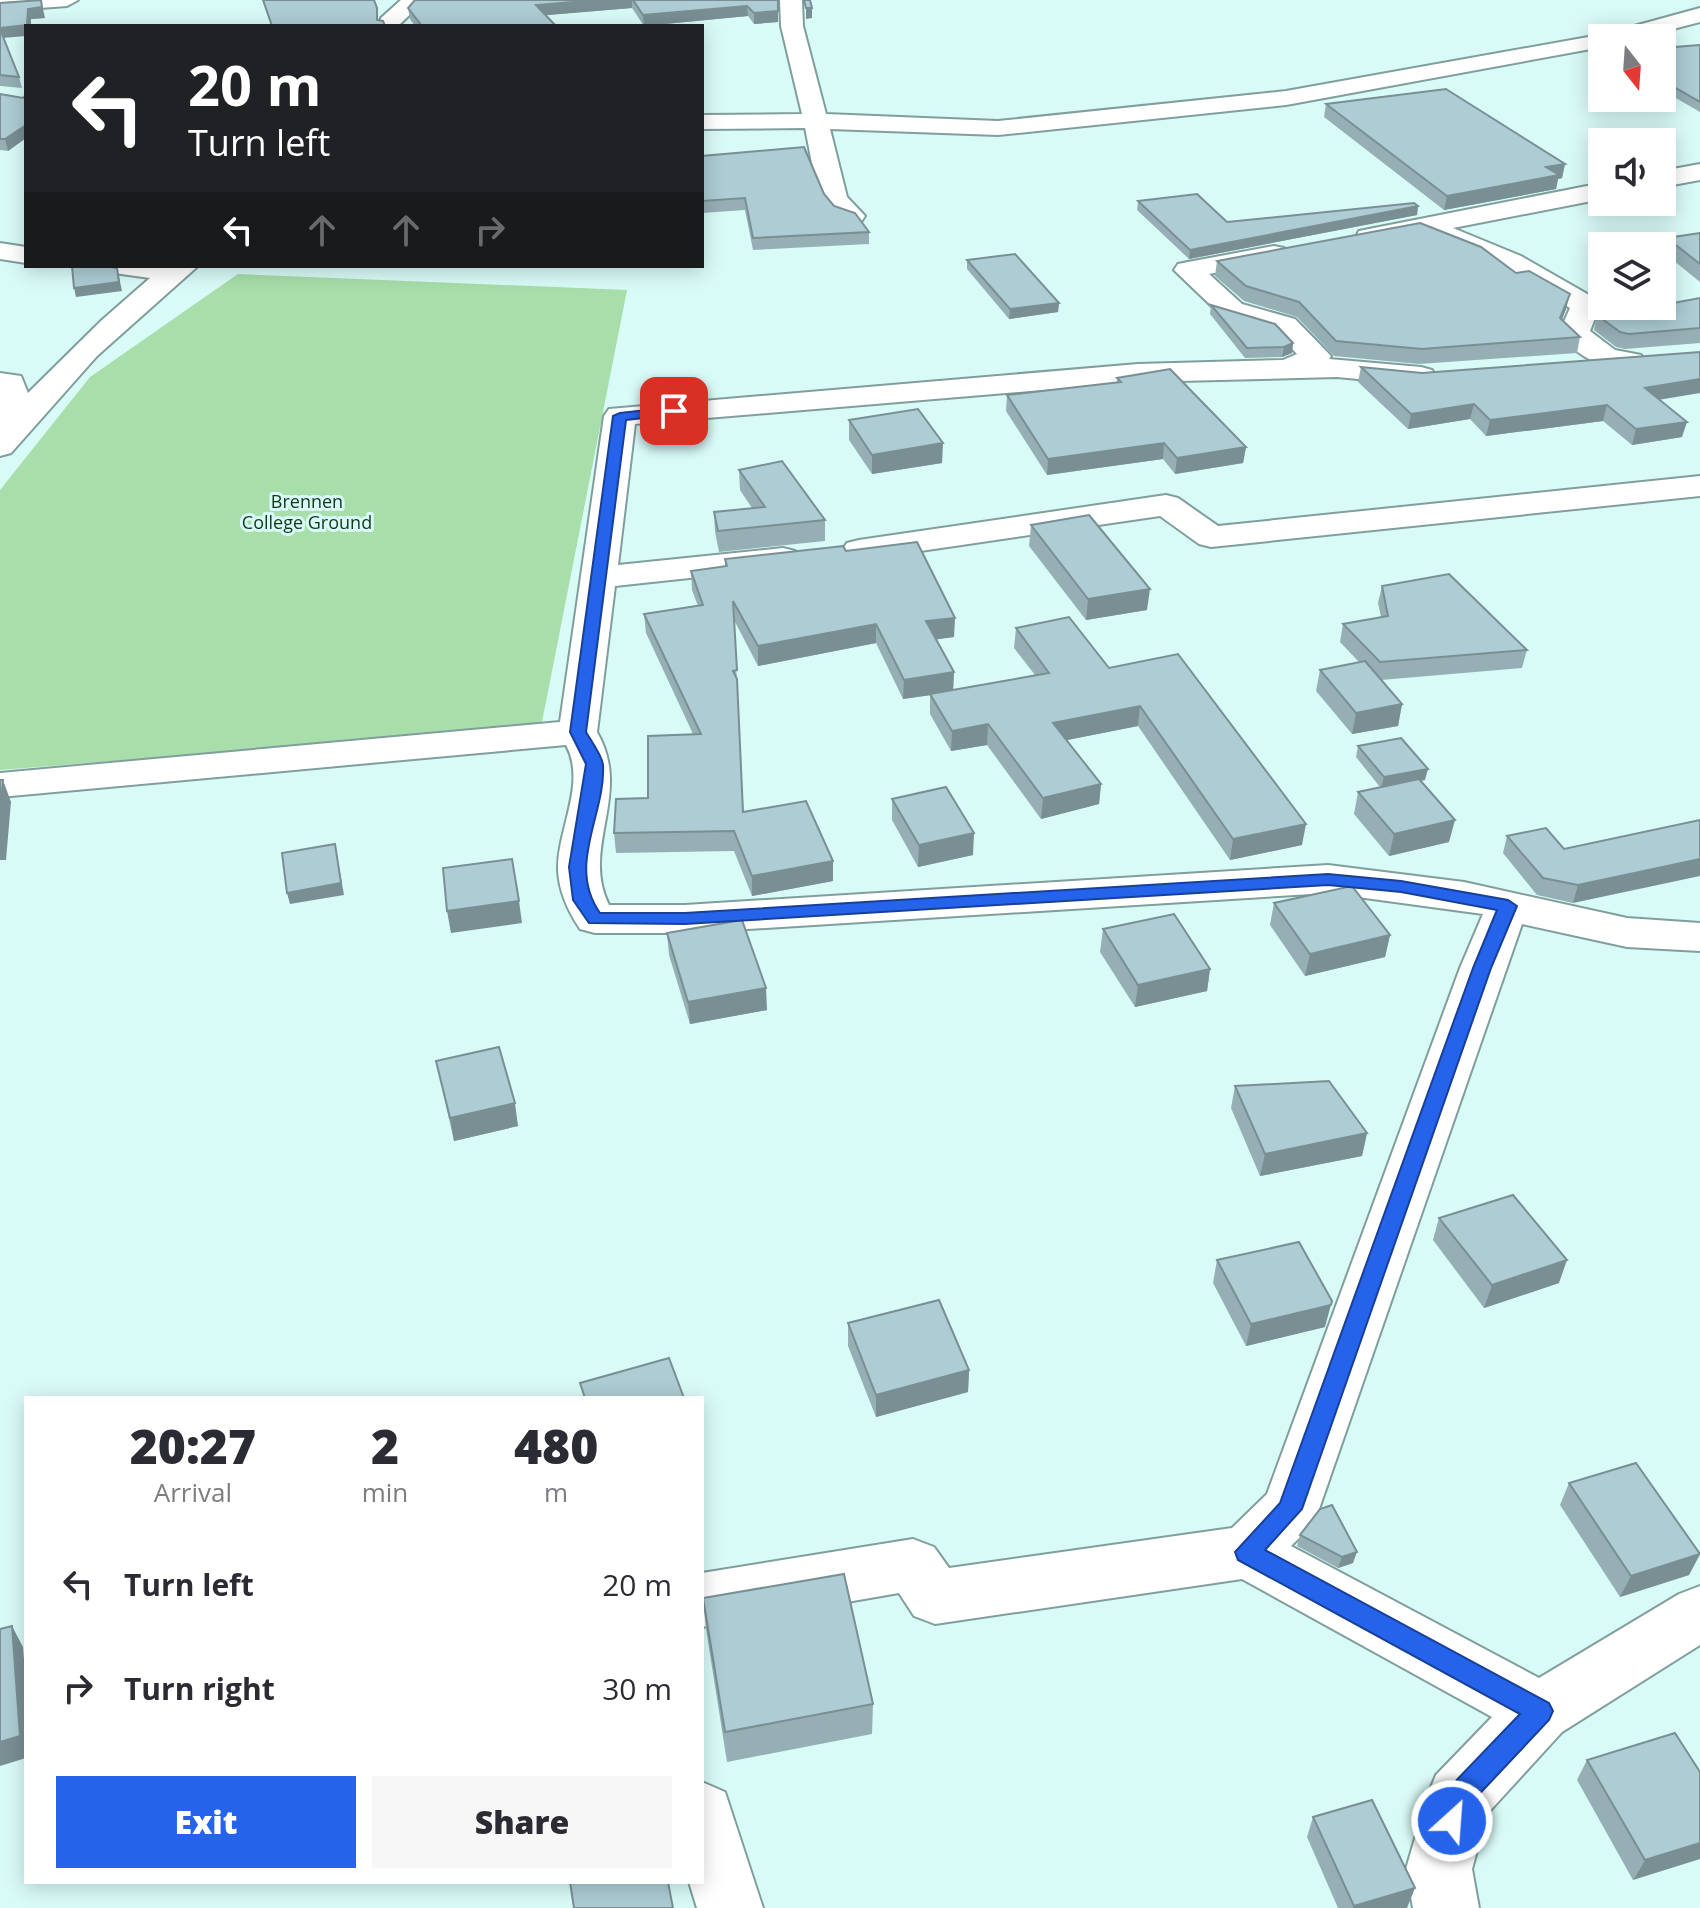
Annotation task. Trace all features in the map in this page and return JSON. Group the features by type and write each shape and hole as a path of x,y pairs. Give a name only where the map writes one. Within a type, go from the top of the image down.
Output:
{"street":[{"path":"0,5 67,0"},
{"path":"363,21 393,24 414,0"},
{"path":"791,0 792,26 835,200 852,216"},
{"path":"1666,24 1700,15"},
{"path":"704,122 817,121 998,128 1286,98 1588,43"},
{"path":"1676,176 1700,172"},
{"path":"1349,241 1588,194"},
{"path":"1424,227 1511,262 1586,305 1574,333 1606,357 1630,361"},
{"path":"1291,368 1316,356 1285,325 1232,310 1188,270 1306,249"},
{"path":"0,251 24,255"},
{"path":"148,268 179,270"},
{"path":"0,446 10,425 179,270"},
{"path":"1569,365 1662,359"},
{"path":"1449,373 1419,376 1337,368 1138,373 620,416 578,732 595,764 577,867 582,900 595,919 685,919 1328,879 1401,886 1508,906 1552,920 1617,933 1700,937"},
{"path":"0,382 10,382 10,425"},
{"path":"599,577 882,548 1166,505 1211,537 1700,486"},
{"path":"0,785 578,732"},
{"path":"1247,1552 1290,1509 1482,968 1508,906"},
{"path":"704,1600 913,1565 935,1597 1247,1552 1540,1711"},
{"path":"1446,1908 1439,1869 1459,1797 1540,1711 1700,1613"},
{"path":"704,1821 730,1908"}],"green space":[{"name":"Brennen College Ground","path":"238,274 627,290 541,727 0,770 0,490 90,377"}],"building":[{"path":"41,0 42,7 28,9 27,24 0,28 0,3"},
{"path":"263,0 374,0 377,20 384,24 271,24"},
{"path":"415,0 597,0 536,5 554,24 420,24 408,8"},
{"path":"633,0 778,0 778,11 754,13 747,6 643,15"},
{"path":"804,0 810,0 812,8 806,8"},
{"path":"0,29 19,77 0,75"},
{"path":"1700,45 1700,102 1676,88 1676,47"},
{"path":"1446,89 1565,164 1546,167 1559,175 1447,196 1326,104"},
{"path":"0,94 24,97 24,126 0,139"},
{"path":"804,147 824,194 834,206 855,213 869,232 753,238 745,198 704,201 704,156"},
{"path":"1197,194 1227,222 1414,203 1418,206 1190,250 1138,201"},
{"path":"1420,223 1481,247 1516,273 1529,271 1570,294 1560,318 1580,337 1422,349 1336,341 1299,302 1246,286 1217,261"},
{"path":"1700,233 1700,264 1676,245 1676,237"},
{"path":"1015,254 1059,303 1010,309 967,260"},
{"path":"72,268 117,268 119,282 74,288"},
{"path":"1700,298 1700,328 1629,334 1620,332 1604,320 1676,320 1676,302"},
{"path":"1211,305 1275,324 1293,343 1284,347 1247,348"},
{"path":"1700,352 1700,379 1645,388 1687,422 1636,429 1607,405 1490,420 1474,404 1411,414 1361,367 1422,373"},
{"path":"1170,369 1246,447 1177,458 1164,443 1048,459 1007,395 1121,382 1117,378"},
{"path":"918,409 943,443 872,455 849,420"},
{"path":"782,461 825,520 718,531 714,512 765,507 739,470"},
{"path":"1089,515 1150,589 1088,599 1031,525"},
{"path":"917,542 955,618 926,621 954,672 904,680 876,624 758,646 733,601 737,670 733,671 737,679 743,812 806,801 833,861 752,876 734,831 614,833 616,799 648,798 648,736 701,734 644,614 703,605 691,571 727,566 725,559 843,546 846,551"},
{"path":"1449,574 1527,650 1380,662 1343,624 1388,616 1382,586"},
{"path":"1069,617 1109,668 1178,654 1306,824 1233,839 1140,706 1053,723 1101,784 1043,798 988,724 952,731 930,694 1049,673 1016,628"},
{"path":"1365,661 1402,704 1356,713 1320,670"},
{"path":"1401,738 1428,769 1384,777 1358,746"},
{"path":"1419,779 1455,820 1394,834 1358,792"},
{"path":"0,780 3,780 0,814"},
{"path":"946,787 974,833 919,845 892,799"},
{"path":"1700,820 1700,859 1578,885 1543,878 1507,836 1546,828 1564,849"},
{"path":"335,844 341,883 287,893 282,853"},
{"path":"512,859 519,901 447,911 443,868"},
{"path":"1352,886 1390,935 1310,954 1274,903"},
{"path":"1174,914 1210,969 1138,985 1103,929"},
{"path":"742,920 766,988 688,1002 667,933"},
{"path":"499,1047 515,1103 450,1118 436,1061"},
{"path":"1329,1081 1367,1133 1265,1154 1235,1086"},
{"path":"1513,1195 1567,1260 1492,1285 1439,1218"},
{"path":"1299,1242 1332,1301 1331,1305 1251,1324 1217,1260"},
{"path":"939,1300 969,1370 876,1395 848,1323"},
{"path":"669,1358 683,1396 584,1396 580,1383"},
{"path":"1636,1463 1700,1554 1631,1576 1569,1483"},
{"path":"1332,1505 1357,1552 1342,1557 1300,1535 1320,1509"},
{"path":"844,1574 873,1704 725,1732 704,1598"},
{"path":"12,1626 20,1736 0,1742 0,1629"},
{"path":"1675,1733 1700,1772 1700,1843 1645,1860 1587,1760"},
{"path":"1372,1800 1415,1888 1354,1906 1313,1817"},
{"path":"570,1884 668,1884 673,1908 574,1908"}],"route":[{"path":"674,411 620,416 578,732 586,741 595,764 577,867 582,900 595,919 685,919 1328,879 1401,886 1508,906 1482,968 1290,1509 1247,1552 1540,1711 1459,1797 1452,1821"}]}
